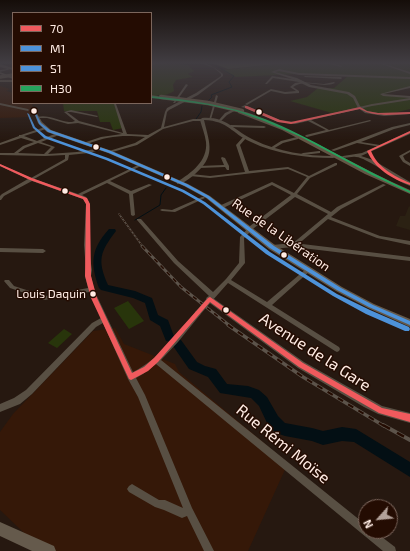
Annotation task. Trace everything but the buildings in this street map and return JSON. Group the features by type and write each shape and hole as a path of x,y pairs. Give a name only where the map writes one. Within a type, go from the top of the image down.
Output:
{"highway":[{"path":"152,96 243,108 279,124 363,169 410,191"}],"main road":[{"path":"28,110 34,108 45,128"},
{"name":"Rue de la Libération","path":"45,128 110,152 179,182 221,207 272,247 308,270 371,306 410,323"},
{"path":"203,197 231,222 247,228"},
{"path":"0,529 49,551"}],"street":[{"path":"173,106 185,89"},
{"path":"162,128 166,112 173,106 204,89"},
{"path":"220,120 226,114 243,108 271,90 285,93 298,92 295,89"},
{"path":"329,89 348,93 354,97 360,108 366,112 377,114 410,113"},
{"path":"403,89 381,94 410,98"},
{"path":"210,119 218,96"},
{"path":"243,108 251,109 282,122 295,122 410,98"},
{"path":"0,104 28,110"},
{"path":"115,104 125,134"},
{"path":"78,122 65,112 71,111 97,116"},
{"path":"38,117 47,117 68,123 78,122 125,134 147,136"},
{"path":"110,152 136,144 162,128 210,119 220,120 231,126 245,137 272,148 303,154 333,157"},
{"path":"179,182 192,175 199,167 208,148 202,120"},
{"path":"308,120 328,130"},
{"path":"307,136 370,121"},
{"path":"333,150 393,128 410,124"},
{"path":"231,126 264,127"},
{"path":"0,144 45,128"},
{"path":"344,157 369,151 410,132"},
{"path":"15,154 24,147 58,134"},
{"path":"87,143 100,138 125,134"},
{"path":"20,136 53,147 46,155"},
{"path":"245,137 238,145 248,172"},
{"path":"272,148 282,142 297,138"},
{"path":"357,142 380,146"},
{"path":"0,154 67,155 102,149"},
{"path":"369,151 370,157 389,173 410,184"},
{"path":"410,151 401,156 404,161 410,165"},
{"path":"303,154 320,152"},
{"path":"0,199 3,195 67,158 67,155"},
{"path":"357,155 373,160"},
{"path":"223,158 231,175"},
{"path":"131,377 146,369 156,360 242,263 242,238 247,228 294,195 309,177 336,164"},
{"path":"0,165 31,179 85,198 88,204 86,245 89,270 88,276 91,289 131,377 147,408 189,511 209,551"},
{"path":"79,195 140,165"},
{"path":"199,167 227,166"},
{"path":"192,175 198,177 231,175 291,168 309,177"},
{"path":"107,180 131,193"},
{"path":"221,207 272,183 329,215 379,238 410,244"},
{"path":"131,193 150,184"},
{"path":"294,245 339,208 384,185"},
{"path":"131,193 133,215"},
{"path":"162,210 170,212 203,197"},
{"path":"139,220 176,262 211,298"},
{"path":"272,247 294,245 410,260"},
{"path":"0,250 43,251"},
{"path":"268,305 285,288 308,270"},
{"path":"228,280 337,349"},
{"path":"7,281 12,287 45,298 91,289"},
{"name":"Avenue de la Gare","path":"211,298 301,365 367,404 382,411 410,418"},
{"path":"0,408 17,401 29,392 94,325 105,319"},
{"name":"Rue Rémi Moïse","path":"156,360 391,551"},
{"path":"132,489 158,504 165,505 182,513 189,511"}],"shaded area":[{"path":"0,89 10,89 6,91 12,93 12,104 32,104 33,110 29,117 0,118"},
{"path":"409,206 410,230 396,226 400,216 405,216"},
{"path":"115,328 124,344 175,364 179,372 288,463 248,551 43,551 0,510 0,432 13,414 93,331"}],"green space":[{"path":"152,89 174,89 174,91 163,95 158,95 155,98 152,98"},
{"path":"317,89 404,89 382,95 410,98 410,109 385,115 371,113 357,108 332,113 290,101 307,97"},
{"path":"63,104 114,104 123,128 113,130 110,122 100,122 97,111 64,111"},
{"path":"128,301 144,321 129,329 114,308"},
{"path":"64,329 72,334 57,348 48,343"}],"waterway":[{"path":"208,101 212,97 211,95 228,89"},
{"path":"196,119 201,112 202,106"},
{"path":"135,220 160,205 161,195 166,188"},
{"path":"112,231 101,244 97,258 98,272 104,288 135,295 149,301 154,317 164,323 170,338"},
{"path":"177,343 193,366 212,373 224,389 240,390 260,397 276,425 281,428 290,431 312,434 323,438 342,434 356,436 410,470"}],"railway":[{"path":"119,214 143,247"},
{"path":"142,246 181,287 230,326"},
{"path":"228,325 303,377 384,426"},
{"path":"383,425 410,440"}],"transit line":[{"name":"H30","path":"152,97 209,104 265,120 284,128 373,175 410,192"},
{"name":"70","path":"246,107 279,121 291,123 360,108"},
{"name":"70","path":"360,108 378,114 410,113"},
{"name":"M1","path":"34,111 40,123 49,131 110,152 186,185 208,197 272,247 339,289 371,306 410,323"},
{"name":"S1","path":"28,114 34,127 45,137 107,159 183,191 204,203 268,253 335,295 368,312 407,329"},
{"name":"70","path":"369,151 410,132"},
{"name":"70","path":"369,151 380,168 410,184"},
{"name":"70","path":"0,165 31,179 85,198 88,204 88,276 94,298 131,377"},
{"name":"70","path":"210,299 301,365 381,411 410,418"},
{"name":"70","path":"131,377 146,369 156,360 210,299"}],"place":[{"name":"Louis Daquin","path":"93,294"}]}
